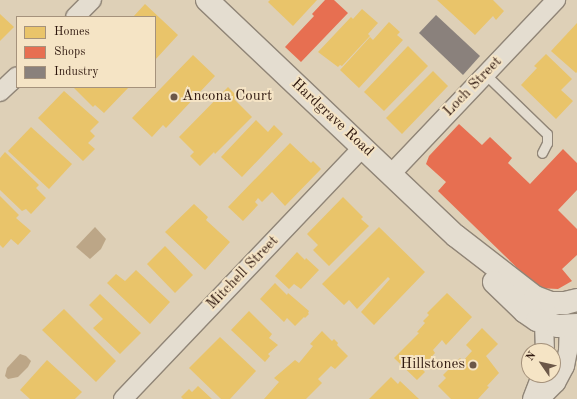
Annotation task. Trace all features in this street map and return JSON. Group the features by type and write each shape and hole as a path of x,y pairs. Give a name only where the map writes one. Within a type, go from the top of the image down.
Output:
{"street":[{"path":"76,16 92,0"},
{"name":"Hardgrave Road","path":"207,0 456,236 530,294 542,300 555,303"},
{"name":"Loch Street","path":"391,174 556,0"},
{"path":"0,92 16,77"},
{"name":"Mitchell Street","path":"123,399 363,147"},
{"name":"Hardgrave Road","path":"456,236 500,289 525,312 562,325"},
{"path":"540,399 556,383 565,366 562,325 555,303 565,303 577,300"},
{"path":"550,343 562,325"},
{"path":"532,399 538,383"}],"lane":[{"path":"485,74 547,134 547,143 542,152"}],"shaded area":[{"path":"95,227 106,239 101,249 90,259 76,247"},
{"path":"20,354 26,356 31,361 28,367 18,377 8,379 5,376 7,368"}],"building: Homes":[{"path":"270,0 317,0 293,26 268,2"},
{"path":"437,0 493,0 504,11 496,20 493,16 475,35"},
{"path":"145,4 178,35 156,59 156,16 134,16"},
{"path":"362,9 378,23 368,34 370,36 342,66 340,65 338,67 318,52 351,17 353,19"},
{"path":"0,14 14,27 0,41"},
{"path":"389,22 400,32 397,35 403,40 359,88 340,70 370,37 373,40"},
{"path":"577,23 577,72 576,73 551,51"},
{"path":"408,46 428,66 384,111 364,92"},
{"path":"546,54 572,79 561,90 573,101 556,119 521,85 537,68 534,66"},
{"name":"Ancona Court","path":"193,55 215,76 166,128 163,125 152,137 132,118"},
{"path":"433,71 448,86 402,134 386,118"},
{"path":"228,87 237,96 234,99 252,117 215,154 214,152 200,166 190,156 194,152 179,137"},
{"path":"74,88 128,88 104,113 95,105 93,107"},
{"path":"64,91 99,122 90,131 95,136 88,143 95,149 83,161 38,118"},
{"path":"256,120 268,132 274,125 283,134 242,177 221,157"},
{"path":"31,127 72,164 49,189 8,151"},
{"path":"290,143 311,163 313,161 321,169 285,206 272,192 262,202 258,198 255,202 258,205 243,221 228,207"},
{"path":"5,152 39,185 36,188 46,198 31,214 26,209 22,211 0,190 0,158"},
{"path":"0,196 19,215 16,218 31,231 18,245 11,239 3,248 0,245"},
{"path":"343,197 363,217 361,219 369,226 329,266 313,250 318,245 307,234"},
{"path":"194,204 208,217 206,220 230,242 205,270 165,232"},
{"path":"379,227 425,272 374,325 361,312 390,279 388,277 357,309 349,300 344,305 322,284"},
{"path":"165,246 193,275 175,293 147,264"},
{"path":"297,252 319,270 301,289 294,284 289,289 275,276"},
{"path":"136,270 170,302 150,324 107,283 116,274 125,281"},
{"path":"275,283 287,295 288,293 309,311 309,314 295,326 287,318 284,322 260,299"},
{"path":"447,293 472,317 446,345 442,340 433,350 435,353 421,368 425,372 417,380 394,358 419,333 417,332 425,323 423,321 429,315 427,313"},
{"path":"100,294 141,333 120,354 93,328 103,319 89,305"},
{"path":"64,309 116,361 96,382 42,330"},
{"path":"249,311 272,334 269,338 278,345 268,354 270,356 265,362 231,330"},
{"name":"Hillstones","path":"482,328 498,344 486,356 499,373 478,399 451,399 438,386 446,378 443,375 460,358 463,361 472,351 466,345"},
{"path":"322,331 332,341 334,339 338,343 337,345 348,356 335,369 331,366 318,379 322,383 306,399 264,399 279,382 274,378 295,360 299,363 313,346 310,344"},
{"path":"220,337 256,371 230,399 221,399 189,368"},
{"path":"47,360 82,392 75,399 30,399 20,390"},
{"path":"391,377 398,384 400,381 419,399 369,399"},
{"path":"198,386 212,399 183,399 181,397 189,389 192,392"}],"building: Shops":[{"path":"325,0 334,0 348,13 301,62 285,47 314,16 312,14"},
{"path":"459,124 482,145 490,137 512,158 508,163 530,184 563,149 577,163 577,190 558,210 577,229 577,255 562,269 572,281 558,289 538,288 438,191 446,182 426,164 429,156"}],"building: Industry":[{"path":"436,15 480,56 463,75 419,33"}],"place":[{"name":"Ancona Court","path":"174,97"},
{"name":"Hillstones","path":"473,365"}]}
